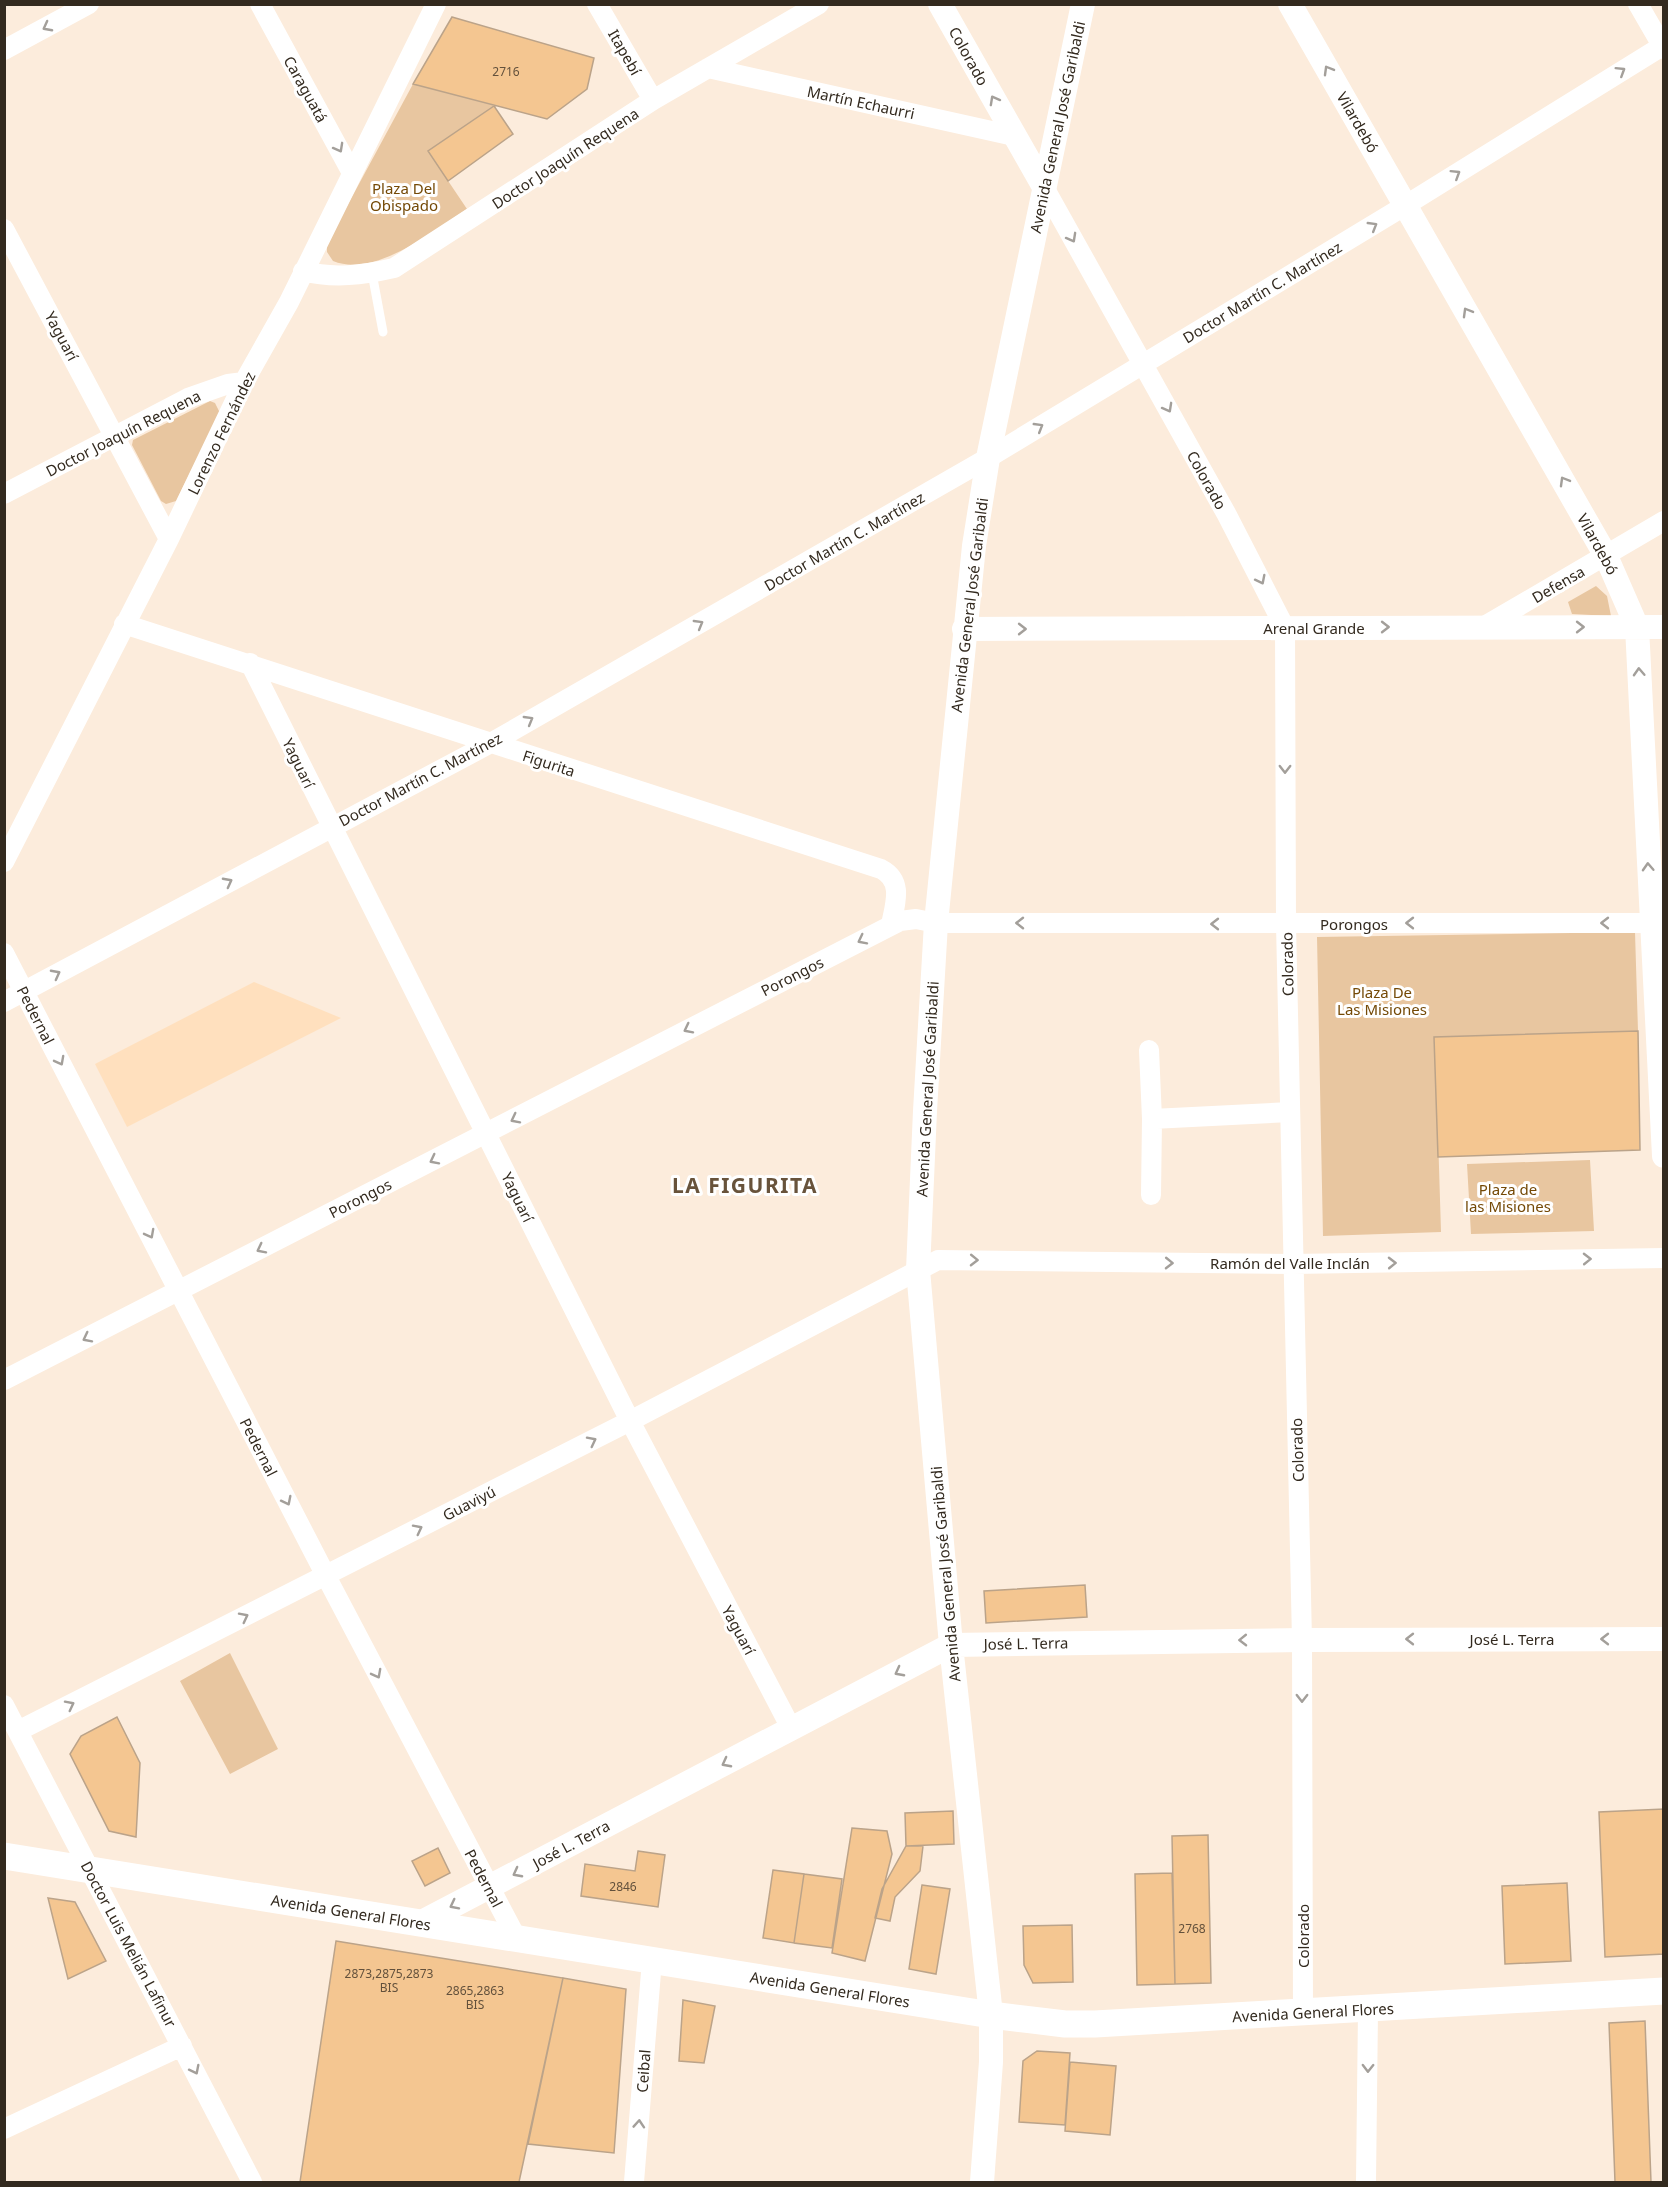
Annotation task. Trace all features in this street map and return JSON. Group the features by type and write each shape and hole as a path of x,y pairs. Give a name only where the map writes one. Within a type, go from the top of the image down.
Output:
{"main road":[{"name":"Avenida General Flores","path":"4,1856 990,2015 1065,2024 1368,2010 1664,1991"}],"street":[{"path":"4,50 89,4"},
{"name":"Caraguatá","path":"260,4 352,173"},
{"name":"Lorenzo Fernández","path":"4,862 169,539 244,382 303,271 436,4"},
{"name":"Itapebí","path":"597,4 653,100"},
{"name":"Doctor Joaquín Requena","path":"303,271 325,277 372,273 394,268 415,257 653,100 819,4"},
{"name":"Colorado","path":"940,4 1227,515 1285,628 1286,924 1302,1640 1304,2013"},
{"name":"Avenida General José Garibaldi","path":"982,2182 991,2062 990,2015 951,1645 918,1270 936,923 964,629 988,458 1083,4"},
{"name":"Vilardebó","path":"1290,4 1606,556 1637,627 1657,922 1664,1156"},
{"path":"1638,4 1663,47"},
{"name":"Doctor Martín C. Martínez","path":"4,1002 330,826 489,744 988,458 1663,47"},
{"name":"Martín Echaurri","path":"708,68 1014,136"},
{"name":"Yaguarí","path":"4,229 169,539"},
{"name":"Doctor Joaquín Requena","path":"4,494 205,391 244,382"},
{"name":"Defensa","path":"1483,627 1664,521"},
{"name":"Figurita","path":"124,624 881,869 891,874 896,883 891,925"},
{"name":"Arenal Grande","path":"964,629 1664,627"},
{"name":"Yaguarí","path":"250,663 630,1422 791,1728"},
{"name":"Porongos","path":"4,1380 891,925 916,919 936,923 1657,922"},
{"name":"Pedernal","path":"4,953 326,1576 517,1939"},
{"path":"1149,1050 1152,1119 1151,1195"},
{"path":"1152,1119 1290,1112"},
{"name":"Ramón del Valle Inclán","path":"918,1270 938,1260 1292,1264 1664,1258"},
{"name":"Guaviyú","path":"18,1731 630,1422 918,1270"},
{"name":"José L. Terra","path":"420,1923 951,1645 1302,1640 1664,1639"},
{"name":"Doctor Luis Melián Lafinur","path":"4,1705 252,2182"},
{"name":"Ceibal","path":"634,2182 652,1960"},
{"path":"1366,2182 1368,2010"},
{"path":"4,2129 182,2046"}],"lane":[{"path":"372,273 383,332"}],"shaded area":[{"path":"254,982 341,1018 127,1127 95,1064"}],"green space":[{"name":"Plaza Del Obispado","path":"413,84 496,105 428,151 467,209 421,240 385,258 350,265 333,261 327,252 327,243"},
{"path":"210,401 215,403 220,413 176,501 166,504 161,501 132,445 133,440"},
{"path":"1596,586 1607,596 1611,616 1572,614 1568,602"},
{"name":"Plaza De Las Misiones","path":"1635,932 1638,1031 1435,1037 1441,1232 1323,1236 1317,937"},
{"name":"Plaza de las Misiones","path":"1590,1160 1594,1231 1471,1234 1467,1164"},
{"path":"230,1653 278,1749 230,1774 180,1681"}],"building":[{"path":"452,17 594,58 587,89 547,119 413,84"},
{"path":"494,106 513,134 448,181 428,151"},
{"path":"1638,1031 1640,1150 1438,1157 1434,1037"},
{"path":"1085,1585 1087,1617 986,1623 984,1591"},
{"path":"117,1717 140,1763 136,1837 109,1831 70,1754 81,1736"},
{"path":"1664,1809 1664,1954 1605,1957 1599,1812"},
{"path":"953,1811 954,1844 906,1846 905,1813"},
{"path":"852,1828 887,1831 892,1854 865,1961 832,1953"},
{"path":"1208,1835 1211,1983 1175,1984 1172,1836"},
{"path":"906,1846 923,1846 920,1871 895,1897 890,1921 875,1918 882,1889"},
{"path":"438,1848 450,1873 425,1886 412,1861"},
{"path":"638,1851 665,1855 658,1907 581,1896 585,1864 635,1871"},
{"path":"773,1870 804,1874 794,1943 763,1938"},
{"path":"1172,1873 1175,1984 1137,1985 1135,1874"},
{"path":"804,1874 842,1879 832,1948 794,1943"},
{"path":"1567,1883 1571,1961 1505,1964 1502,1886"},
{"path":"922,1885 950,1889 936,1974 909,1969"},
{"path":"48,1898 75,1902 106,1961 68,1979"},
{"path":"1072,1925 1073,1982 1033,1983 1024,1965 1023,1926"},
{"path":"336,1941 563,1978 519,2182 300,2182"},
{"path":"563,1978 626,1989 614,2153 528,2144"},
{"path":"683,2000 715,2006 704,2063 679,2061"},
{"path":"1645,2021 1651,2182 1615,2182 1609,2023"},
{"path":"1037,2051 1070,2053 1065,2125 1019,2122 1023,2061"},
{"path":"1070,2062 1116,2066 1110,2135 1065,2131"}],"district":[{"name":"LA FIGURITA","path":"745,1185"}]}
